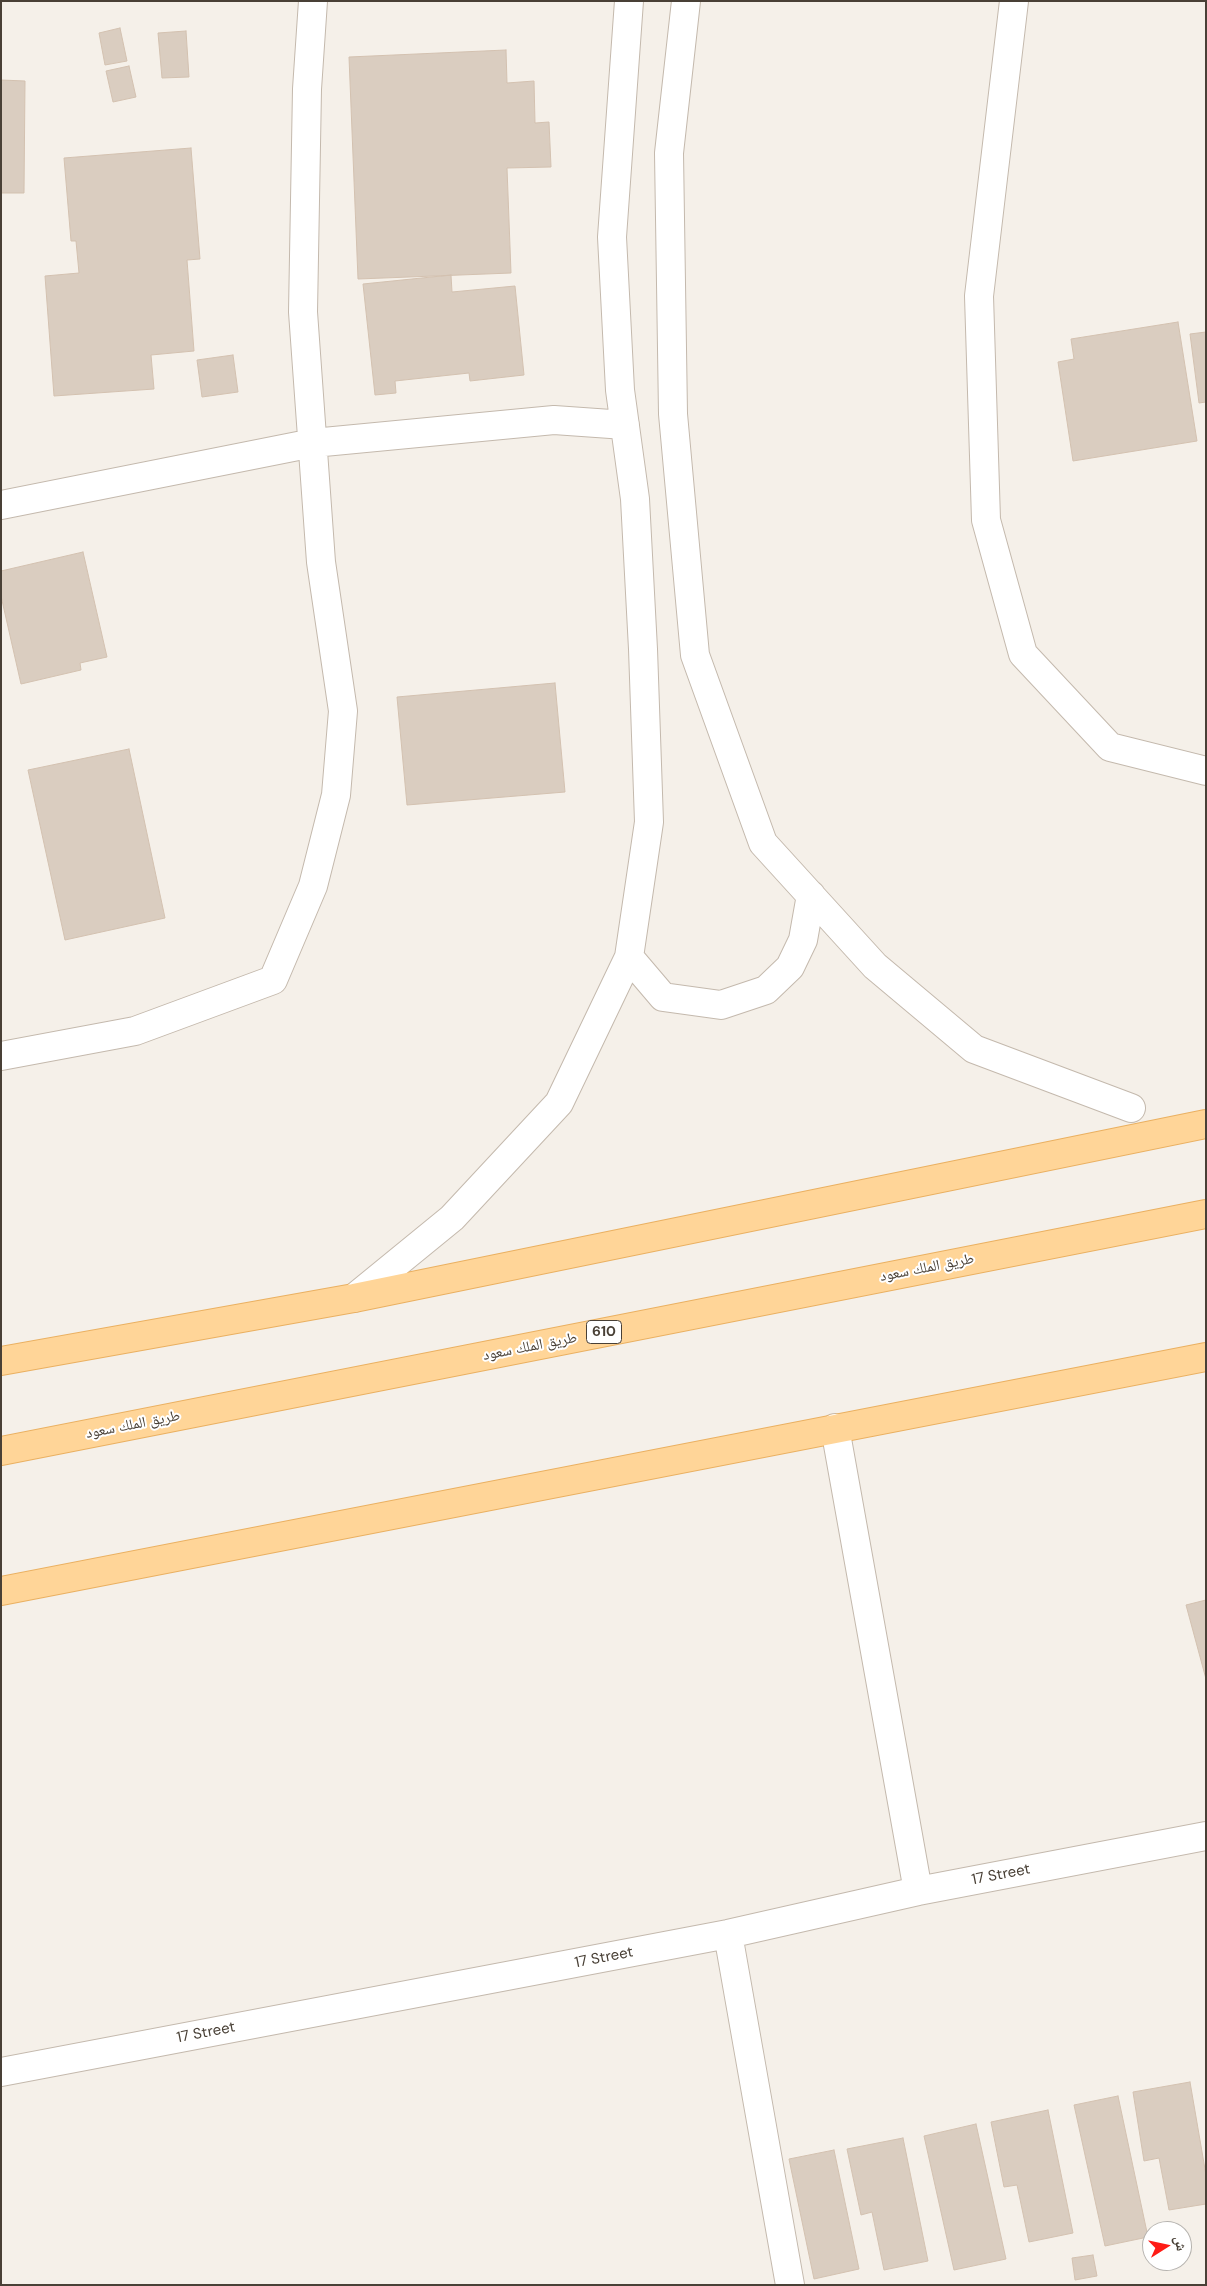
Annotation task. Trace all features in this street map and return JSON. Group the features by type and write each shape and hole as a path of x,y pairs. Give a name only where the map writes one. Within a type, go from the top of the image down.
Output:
{"main road":[{"path":"1,1361 354,1298 1206,1124"},
{"name":"طريق الملك سعود","path":"1,1451 1206,1214"},
{"path":"1,1591 1206,1357"}],"street":[{"path":"1,1056 135,1031 273,980 313,886 336,795 343,711 321,562 303,312 307,89 313,1"},
{"path":"354,1298 452,1218 559,1103 629,957 649,822 636,517 620,390 612,237 629,1"},
{"path":"686,1 669,153 669,172 673,414 695,655 763,843 875,966 974,1049 1131,1108"},
{"path":"1014,1 979,296 986,520 1023,654 1110,747 1206,771"},
{"path":"1,505 313,443 554,420 625,425"},
{"path":"629,957 663,997 721,1005 766,990 790,967 803,940 811,896"},
{"path":"835,1428 918,1891"},
{"name":"17 Street","path":"1,2072 728,1934 918,1891 1206,1836"},
{"path":"728,1934 790,2285"}],"building":[{"path":"120,28 127,61 105,65 99,33"},
{"path":"186,31 189,77 162,78 158,33"},
{"path":"506,50 507,83 534,81 535,123 549,122 551,167 507,168 511,273 358,279 349,57"},
{"path":"129,66 136,97 113,102 106,71"},
{"path":"1,80 25,81 24,193 1,193"},
{"path":"191,148 200,259 187,260 194,351 151,355 154,389 54,396 45,276 79,273 76,241 71,241 64,158"},
{"path":"451,275 452,292 515,286 524,375 470,381 469,373 395,381 396,393 375,395 363,284"},
{"path":"1178,322 1197,441 1073,461 1058,362 1074,359 1071,339"},
{"path":"1206,332 1206,402 1199,403 1190,334"},
{"path":"233,355 238,392 202,397 197,360"},
{"path":"83,552 107,657 80,663 81,670 21,684 1,596 1,571"},
{"path":"555,683 565,792 407,805 397,697"},
{"path":"129,749 165,918 65,940 28,770"},
{"path":"1206,1600 1206,1679 1186,1605"},
{"path":"1190,2082 1206,2175 1206,2204 1169,2210 1159,2158 1144,2161 1133,2092"},
{"path":"1118,2096 1145,2221 1142,2221 1142,2238 1105,2246 1074,2105"},
{"path":"1048,2110 1073,2233 1029,2242 1017,2185 1004,2187 991,2122"},
{"path":"976,2124 1006,2259 954,2270 924,2136"},
{"path":"903,2138 928,2261 884,2270 872,2212 861,2215 847,2149"},
{"path":"834,2150 859,2269 814,2279 789,2159"},
{"path":"1093,2255 1097,2276 1075,2280 1072,2258"}]}
